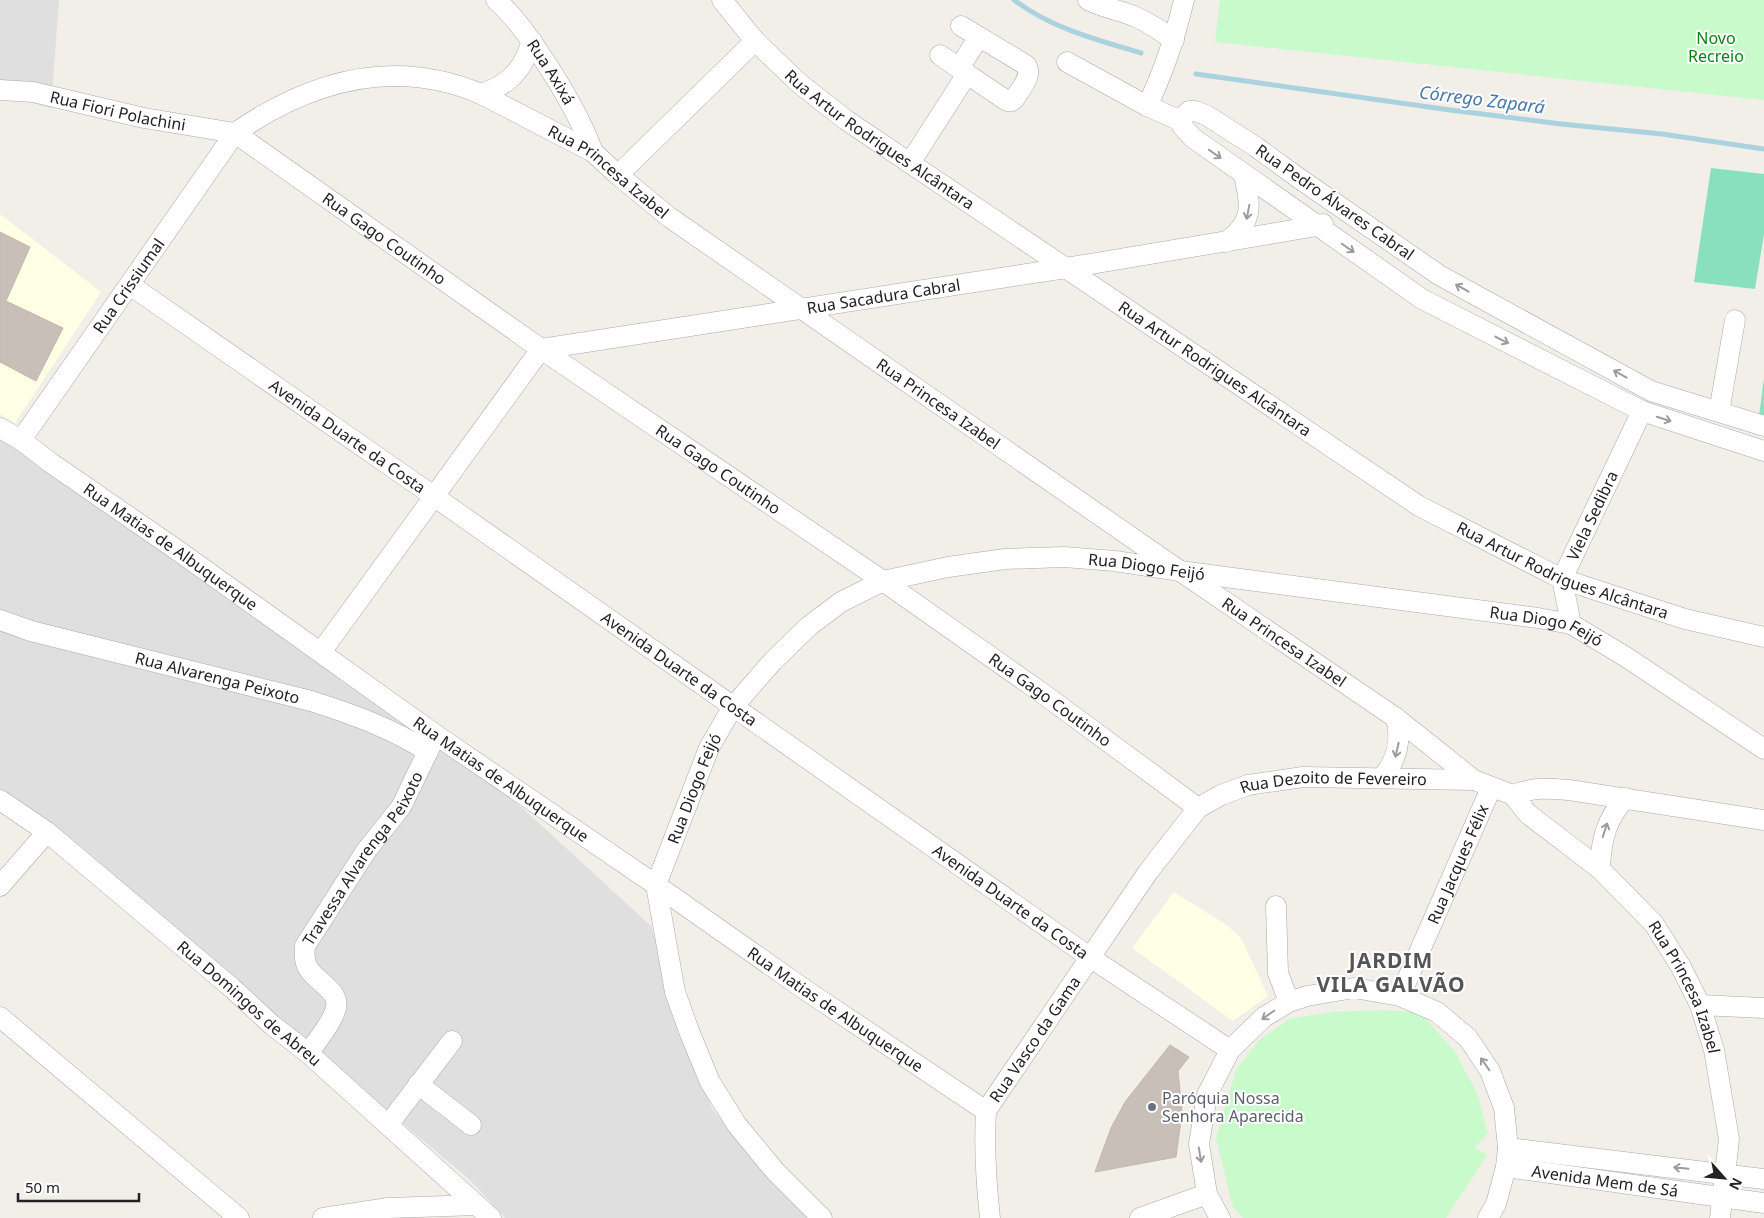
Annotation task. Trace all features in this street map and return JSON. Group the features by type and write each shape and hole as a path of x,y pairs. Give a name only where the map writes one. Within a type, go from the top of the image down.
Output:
{"street":[{"name":"Rua Axixá","path":"496,0 523,29 557,78 582,124 593,152"},
{"name":"Rua Artur Rodrigues Alcântara","path":"722,0 755,41 800,84 846,120 1419,506 1562,579 1685,619 1764,637"},
{"path":"1088,0 1103,8 1136,17 1174,40"},
{"path":"1147,106 1156,89 1174,40 1184,0"},
{"path":"940,55 1007,101 1012,101 1015,98 1029,76 1029,70 1026,65 961,26"},
{"path":"910,163 963,71 979,37"},
{"path":"481,94 495,89 506,82 518,70 527,56 532,41"},
{"path":"618,175 755,41"},
{"path":"1067,62 1147,106 1182,121"},
{"name":"Rua Princesa Izabel","path":"235,133 262,115 290,100 317,89 360,79 391,75 413,75 464,86 593,152 669,217 1180,572 1396,718 1482,784 1513,795 1528,814 1600,869 1654,924 1681,967 1700,1005 1714,1050 1729,1139 1717,1197 1710,1218"},
{"name":"Rua Fiori Polachini","path":"0,90 34,92 144,118 235,133"},
{"name":"Rua Pedro Álvares Cabral","path":"1764,426 1651,391 1439,275 1206,114 1195,111 1189,111 1185,114 1182,121 1186,132 1193,138 1422,299 1642,412 1764,451"},
{"name":"Rua Crissiumal","path":"21,440 235,133"},
{"name":"Rua Gago Coutinho","path":"235,133 541,350 883,581 1042,693 1198,808"},
{"path":"1226,242 1246,223 1250,207 1244,174"},
{"name":"Rua Sacadura Cabral","path":"541,350 1226,242 1317,226 1348,212"},
{"name":"Avenida Duarte da Costa","path":"130,285 1091,958 1230,1050"},
{"path":"1478,328 1490,303"},
{"path":"1720,412 1735,320"},
{"path":"321,652 541,350"},
{"name":"Viela Sedibra","path":"1571,624 1562,579 1642,412"},
{"path":"0,428 21,440"},
{"name":"Rua Matias de Albuquerque","path":"21,440 321,652 432,743 656,885 986,1111"},
{"name":"Rua Diogo Feijó","path":"656,885 709,748 732,708 773,661 809,626 840,602 883,581 948,567 1005,559 1064,557 1115,561 1180,572 1491,611 1571,624 1626,656 1764,749"},
{"name":"Rua Alvarenga Peixoto","path":"0,620 31,631 311,701 432,743"},
{"path":"1382,778 1394,761 1398,751 1399,728 1396,718"},
{"name":"Travessa Alvarenga Peixoto","path":"308,1054 334,1014 337,1004 334,992 310,971 305,962 305,946 366,851 401,807 432,743"},
{"name":"Rua Dezoito de Fevereiro","path":"1198,808 1221,795 1248,785 1303,777 1382,778 1482,784"},
{"name":"Rua Jacques Félix","path":"1400,996 1482,784"},
{"path":"1513,795 1529,789 1546,788 1626,798 1764,820"},
{"path":"1600,869 1600,849 1604,830 1614,812 1626,798"},
{"name":"Rua Domingos de Abreu","path":"0,800 47,832 308,1054 484,1212"},
{"name":"Rua Vasco da Gama","path":"990,1218 984,1140 986,1111 1148,872 1198,808"},
{"path":"0,886 47,832"},
{"path":"656,885 676,992 689,1032 710,1082 737,1125 815,1216"},
{"path":"1276,906 1278,973 1289,1002"},
{"path":"1220,1218 1207,1194 1199,1144 1207,1095 1230,1050 1264,1017 1289,1002 1307,996 1354,988 1400,996 1437,1012 1468,1038 1490,1071 1504,1108 1507,1158 1496,1204 1488,1218"},
{"path":"1700,1005 1764,1008"},
{"path":"0,1017 239,1218"},
{"path":"388,1125 452,1041"},
{"path":"418,1084 471,1125"},
{"name":"Avenida Mem de Sá","path":"1507,1158 1721,1173 1764,1179"},
{"name":"Avenida Mem de Sá","path":"1507,1158 1717,1197 1764,1203"},
{"path":"1140,1218 1207,1194"},
{"name":"Rua Princesa Izabel","path":"1717,1197 1720,1218"},
{"path":"323,1218 388,1208 484,1212"}],"shaded area":[{"path":"0,0 59,0 51,108 6,96 0,98"},
{"path":"0,214 101,292 15,423 0,414"},
{"path":"0,435 445,750 518,804 651,926 712,1109 808,1218 505,1218 470,1180 53,829 0,806"},
{"path":"1174,892 1227,925 1241,938 1268,996 1233,1021 1132,948"}],"green space":[{"name":"Novo Recreio","path":"1220,0 1764,0 1764,100 1215,42"},
{"path":"1711,168 1764,174 1764,234 1755,289 1694,282"},
{"path":"1764,378 1764,417 1759,416"},
{"path":"1378,1010 1420,1012 1455,1052 1477,1093 1488,1133 1475,1147 1487,1155 1446,1218 1243,1218 1233,1207 1216,1138 1236,1070 1259,1040 1291,1018 1334,1012"}],"building":[{"path":"0,232 30,247 6,301 63,328 36,381 0,362"},
{"name":"Paróquia Nossa Senhora Aparecida","path":"1170,1045 1189,1057 1178,1071 1182,1112 1176,1157 1095,1172 1111,1128 1125,1102"}],"waterway":[{"name":"Córrego Zapará","path":"1014,0 1028,10 1059,26 1141,53"},
{"name":"Córrego Zapará","path":"1196,74 1450,110 1662,134 1764,149"}],"place":[{"name":"Paróquia Nossa Senhora Aparecida","path":"1152,1107"}],"district":[{"name":"JARDIM VILA GALVÃO","path":"1391,972"}]}
